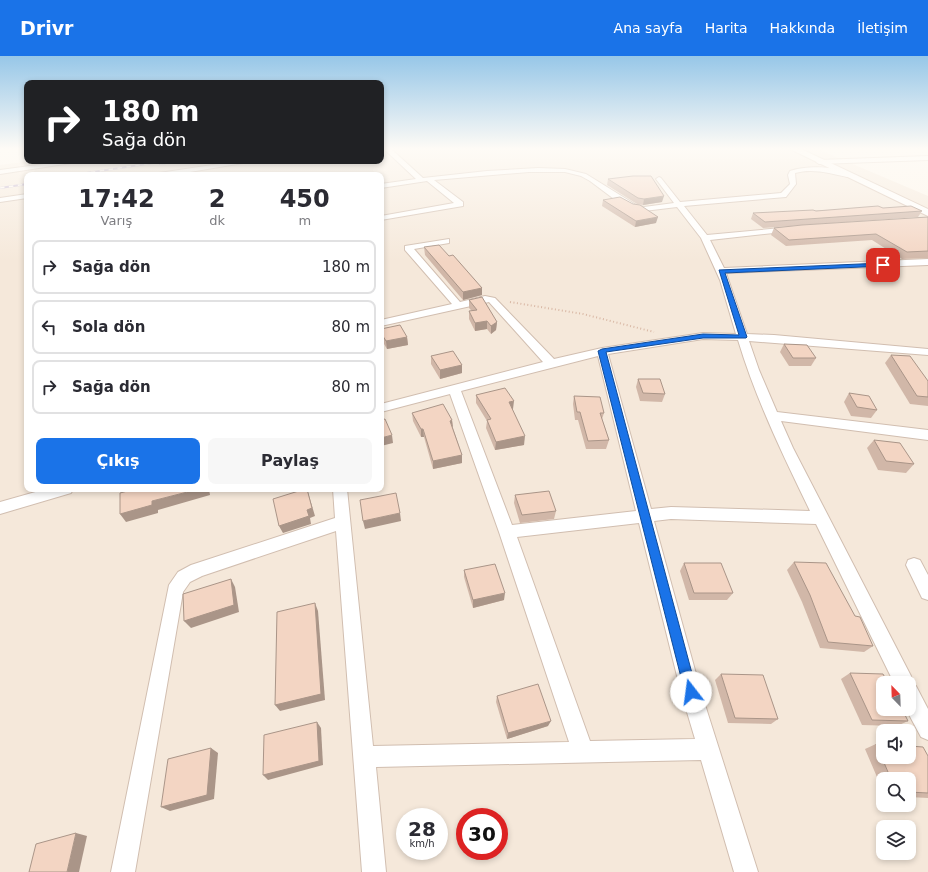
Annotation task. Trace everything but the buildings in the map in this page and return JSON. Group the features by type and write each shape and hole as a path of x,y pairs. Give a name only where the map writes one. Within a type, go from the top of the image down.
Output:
{"main road":[{"path":"871,186 928,213"}],"street":[{"path":"384,217 460,204 435,186"},
{"path":"600,186 621,200 638,208 783,195 791,186"},
{"path":"665,186 705,238 721,272 744,337 753,370 786,448 900,676"},
{"path":"0,200 24,196"},
{"path":"705,238 799,228"},
{"path":"446,241 408,248 458,305"},
{"path":"721,272 928,262"},
{"path":"384,322 485,299 492,300 551,363"},
{"path":"384,407 602,351 703,336 774,338 928,352"},
{"path":"602,351 691,692 746,872"},
{"path":"454,389 507,532 583,752"},
{"path":"772,416 928,436"},
{"path":"0,508 56,492"},
{"path":"340,492 374,872"},
{"path":"507,532 671,512 821,518"},
{"path":"123,872 174,590 184,577 197,570 343,522"},
{"path":"914,565 928,592"},
{"path":"916,705 926,722"},
{"path":"364,758 708,749"}],"path":[{"path":"492,300 534,304 606,318 660,334 674,340"}],"shaded area":[{"path":"0,186 24,186 24,492 384,492 384,186 905,186 928,196 928,872 0,872"}],"railway":[{"path":"0,188 13,186"}],"route":[{"path":"691,692 602,351 703,336 744,337 721,272 883,265"}]}
